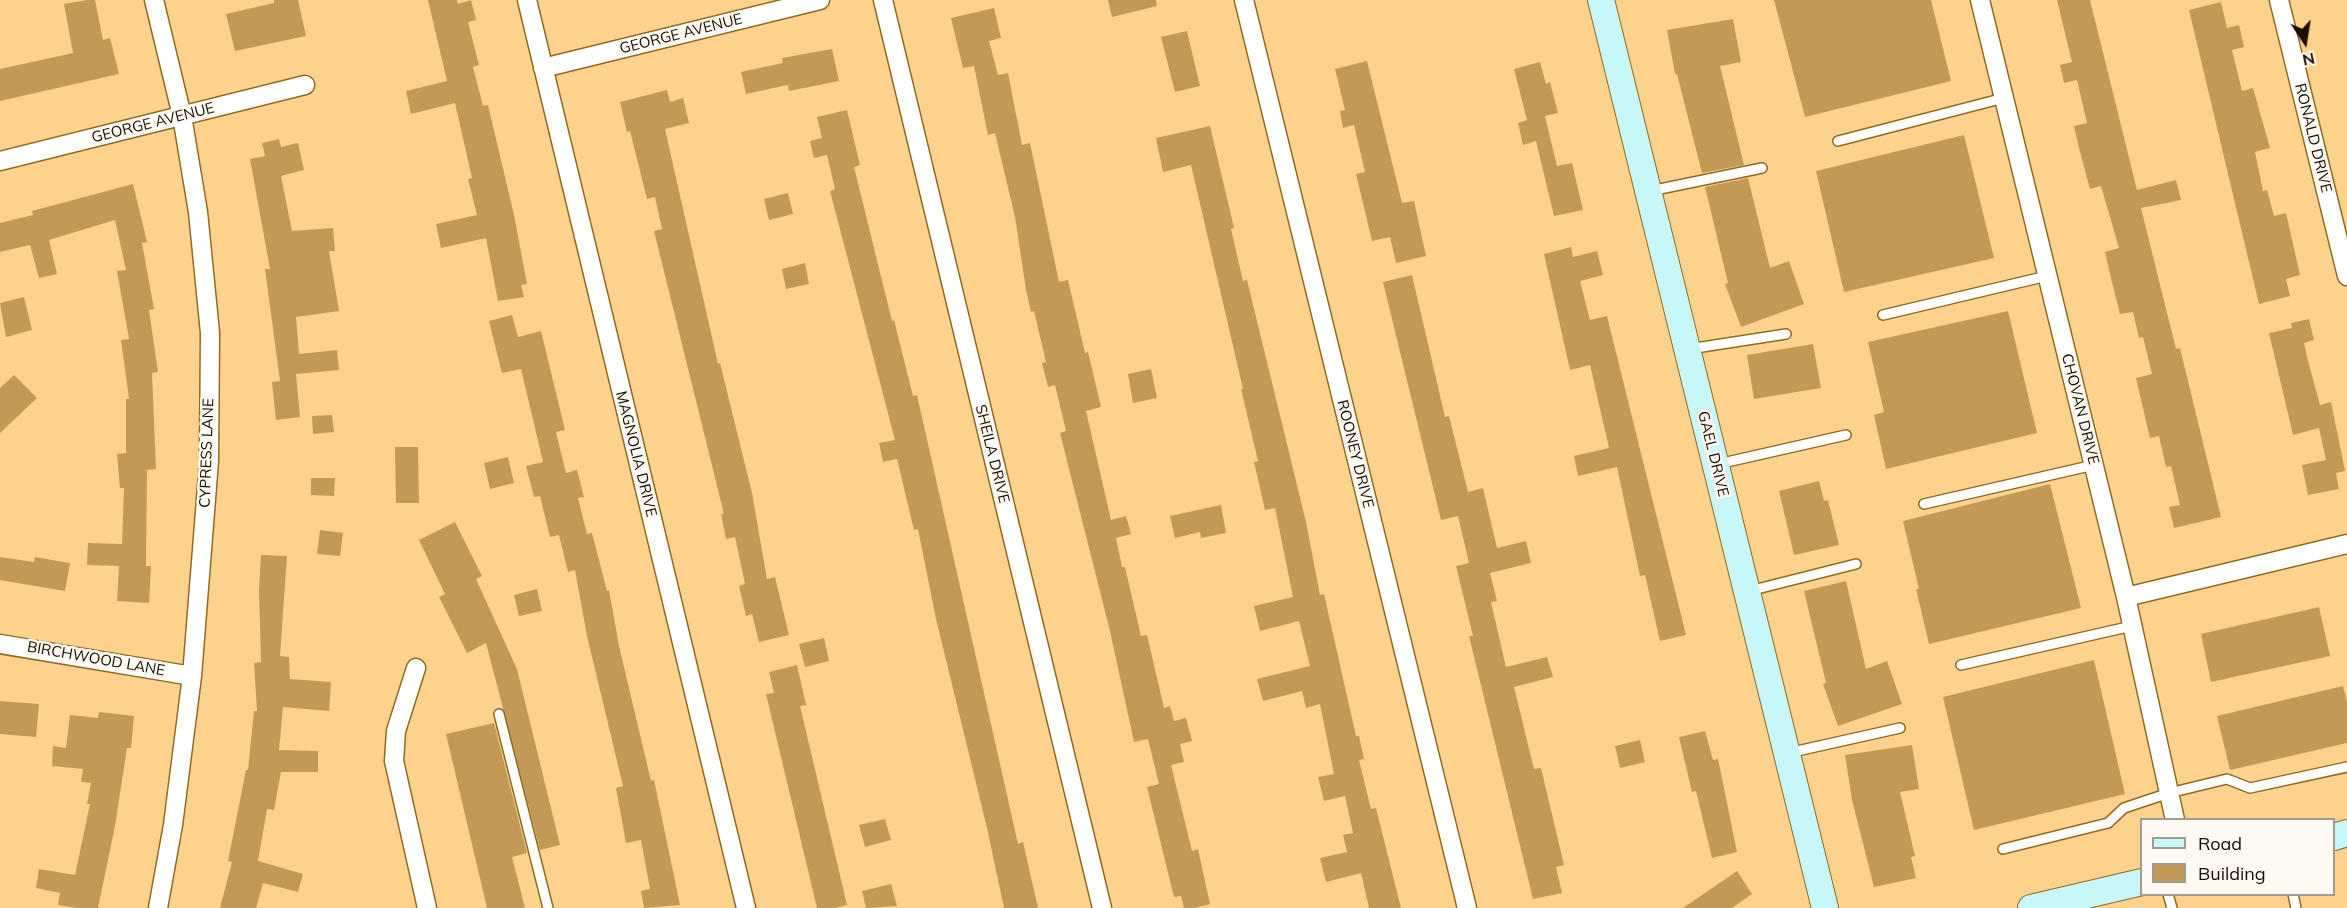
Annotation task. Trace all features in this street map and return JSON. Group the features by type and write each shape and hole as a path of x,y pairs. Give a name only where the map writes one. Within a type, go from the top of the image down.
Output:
{"street":[{"name":"CYPRESS LANE","path":"154,0 182,116 198,212 210,333 208,461 192,676 173,825 158,908"},
{"name":"MAGNOLIA DRIVE","path":"527,0 746,908"},
{"name":"GEORGE AVENUE","path":"543,68 820,0"},
{"name":"SHEILA DRIVE","path":"883,0 1102,908"},
{"name":"ROONEY DRIVE","path":"1244,0 1467,908"},
{"name":"GAEL DRIVE","path":"1601,0 1825,908"},
{"name":"CHOVAN DRIVE","path":"1980,0 2126,597 2175,818"},
{"name":"RONALD DRIVE","path":"2279,0 2347,276"},
{"name":"GEORGE AVENUE","path":"0,161 306,86"},
{"path":"2126,597 2347,544"},
{"name":"BIRCHWOOD LANE","path":"0,644 192,676"},
{"path":"416,668 396,731 394,761 427,908"},
{"path":"2031,908 2140,882"}],"lane":[{"path":"1838,141 2004,98"},
{"path":"1648,191 1762,168"},
{"path":"1883,315 2047,276"},
{"path":"1687,349 1786,334"},
{"path":"1715,465 1846,435"},
{"path":"1924,504 2094,465"},
{"path":"1747,591 1856,564"},
{"path":"1961,665 2132,626"},
{"path":"500,714 548,908"},
{"path":"1787,753 1900,728"},
{"path":"2003,849 2108,823 2124,808 2169,792 2227,778 2250,788 2347,767"}],"building":[{"path":"95,0 103,40 110,38 119,74 0,101 0,69 73,53 64,4"},
{"path":"274,0 298,0 306,36 235,51 226,14 274,3"},
{"path":"428,0 457,0 458,4 471,0 476,20 468,22 479,65 473,67 483,106 488,105 514,215 527,284 521,285 524,297 498,301 486,238 441,248 436,224 477,215 468,179 472,178 455,103 411,114 406,91 447,81"},
{"path":"1108,0 1156,0 1157,6 1112,17"},
{"path":"1774,0 1931,0 1951,81 1805,117"},
{"path":"2057,0 2090,0 2137,190 2176,180 2181,200 2141,208 2176,349 2180,348 2221,517 2174,528 2169,507 2180,505 2171,466 2166,467 2159,436 2150,438 2136,378 2152,374 2143,337 2139,338 2133,312 2120,314 2105,252 2119,248 2101,186 2090,189 2079,148 2074,126 2087,123 2077,80 2064,83 2060,65 2072,62"},
{"path":"2221,2 2227,28 2239,25 2244,47 2232,50 2242,91 2253,88 2270,148 2255,152 2263,191 2267,190 2274,216 2286,213 2300,275 2286,279 2290,296 2259,304 2189,10"},
{"path":"994,8 1001,38 989,41 998,75 1008,73 1022,145 1030,143 1059,282 1068,280 1085,353 1088,352 1101,407 1086,411 1111,520 1126,516 1131,534 1116,538 1122,567 1125,567 1141,636 1147,635 1164,708 1170,706 1174,721 1186,718 1192,741 1180,744 1184,762 1171,765 1192,851 1198,849 1210,904 1195,908 1184,908 1181,896 1174,897 1147,787 1159,784 1148,739 1134,742 1110,631 1060,433 1066,431 1055,385 1048,387 1042,363 1046,362 1034,311 1031,312 1026,290 1015,217 995,133 988,135 974,66 963,68 951,18"},
{"path":"1733,19 1741,62 1720,66 1744,165 1702,173 1677,74 1675,74 1667,30"},
{"path":"1187,31 1200,86 1175,92 1161,37"},
{"path":"832,49 839,81 789,91 788,85 746,94 741,72 783,63 782,58"},
{"path":"1367,61 1402,203 1414,201 1426,256 1396,263 1390,237 1372,241 1356,174 1365,172 1354,125 1343,128 1340,111 1345,110 1335,69"},
{"path":"1540,62 1546,84 1550,82 1558,113 1545,116 1557,166 1572,163 1583,210 1554,216 1536,141 1523,145 1518,123 1527,120 1514,69"},
{"path":"667,90 670,102 683,98 689,123 665,129 718,364 720,363 752,493 767,579 775,577 789,635 759,642 752,614 746,616 739,586 745,584 735,537 726,539 721,514 724,514 654,231 662,229 655,197 647,199 630,131 627,132 620,102"},
{"path":"847,110 860,165 854,167 892,321 894,320 913,396 917,395 1018,844 1023,842 1038,908 1004,908 936,619 918,529 914,530 897,459 883,462 879,443 895,440 830,191 835,189 827,155 814,158 810,141 822,138 817,117"},
{"path":"1210,126 1234,228 1231,229 1243,281 1247,280 1306,522 1320,595 1324,594 1356,736 1359,736 1364,759 1359,760 1371,809 1376,808 1401,908 1369,908 1361,873 1326,882 1320,858 1347,852 1343,835 1353,833 1345,796 1324,801 1318,777 1334,774 1320,704 1306,708 1302,691 1263,701 1257,679 1310,666 1299,621 1260,631 1254,606 1293,597 1275,508 1265,510 1254,462 1258,461 1241,389 1243,389 1191,165 1163,172 1156,138"},
{"path":"1964,135 1994,258 1844,292 1816,171"},
{"path":"279,139 281,147 298,143 304,170 281,176 292,231 333,228 335,251 329,251 339,311 296,317 299,354 337,350 339,370 296,374 300,417 276,420 272,382 280,381 265,269 270,269 250,159 265,156 262,143"},
{"path":"1748,178 1770,268 1789,261 1804,304 1741,327 1725,284 1728,283 1705,187"},
{"path":"133,184 147,242 142,243 154,309 149,310 158,372 152,373 156,469 147,470 146,566 151,566 149,603 117,601 119,566 87,565 88,543 122,544 124,488 120,488 117,454 126,453 126,399 129,399 121,340 129,339 117,271 126,270 115,220 49,240 57,274 39,278 30,245 0,252 0,223 33,215 32,211"},
{"path":"788,193 793,214 769,220 764,199"},
{"path":"1571,247 1573,257 1597,251 1603,275 1580,281 1590,320 1607,316 1686,635 1660,641 1645,575 1640,576 1617,467 1578,476 1574,456 1609,448 1590,365 1570,370 1544,254"},
{"path":"805,263 809,284 786,289 782,269"},
{"path":"1412,275 1445,417 1449,416 1468,492 1483,488 1497,548 1526,541 1531,563 1490,573 1497,601 1491,602 1506,667 1547,657 1553,677 1514,687 1534,769 1541,768 1564,865 1556,867 1562,893 1533,899 1469,636 1473,636 1456,566 1469,563 1458,516 1441,520 1383,282"},
{"path":"24,297 32,330 6,337 0,303"},
{"path":"2008,311 2037,433 1886,469 1874,415 1884,412 1868,342"},
{"path":"512,315 518,337 541,331 565,430 556,432 566,473 577,470 584,497 578,498 587,534 592,533 607,591 609,590 619,646 651,781 654,780 680,905 644,908 641,891 650,889 641,840 626,843 616,788 623,786 587,636 575,570 568,572 559,535 550,537 540,496 534,497 526,466 543,462 521,369 502,373 489,321"},
{"path":"2309,319 2314,340 2304,343 2307,357 2320,405 2331,402 2345,471 2336,473 2339,489 2308,495 2302,465 2326,460 2319,428 2293,435 2269,333 2292,328 2291,323"},
{"path":"1813,344 1821,388 1754,399 1747,355"},
{"path":"1151,369 1157,398 1133,403 1128,374"},
{"path":"14,375 37,398 0,433 0,388"},
{"path":"332,415 334,432 313,434 312,416"},
{"path":"395,447 418,447 419,503 396,503"},
{"path":"508,457 514,483 490,489 484,463"},
{"path":"311,478 335,478 334,496 311,495"},
{"path":"1819,481 1824,501 1828,500 1839,545 1794,555 1779,491"},
{"path":"2050,484 2081,608 1929,644 1903,521"},
{"path":"1221,505 1226,533 1201,538 1200,532 1175,538 1170,516"},
{"path":"455,522 482,576 476,579 517,669 560,845 540,850 486,643 467,653 439,597 445,594 419,540"},
{"path":"320,530 343,533 340,556 317,554"},
{"path":"261,555 287,556 280,656 289,657 290,679 331,682 329,711 283,707 279,750 318,751 318,772 281,772 274,810 267,809 258,861 303,874 298,892 263,883 256,908 220,908 232,862 228,861 246,770 248,770 254,711 257,711 254,663 261,662 259,589"},
{"path":"0,557 34,562 35,557 70,563 65,591 0,580"},
{"path":"1846,581 1866,669 1887,661 1902,704 1838,726 1823,684 1826,683 1804,591"},
{"path":"537,589 542,611 519,616 514,595"},
{"path":"2319,607 2330,656 2211,682 2201,634"},
{"path":"824,638 829,661 805,667 799,644"},
{"path":"2094,660 2125,794 1974,830 1943,697"},
{"path":"797,665 806,705 800,706 847,905 835,908 817,908 766,694 774,693 769,672"},
{"path":"2343,686 2347,702 2347,743 2230,770 2217,716"},
{"path":"0,701 39,704 36,737 0,734"},
{"path":"99,712 134,716 131,748 127,748 115,826 98,908 58,905 60,893 36,888 39,869 75,875 90,804 87,804 91,783 81,782 83,769 52,766 53,746 66,748 70,715 98,718"},
{"path":"494,723 527,853 512,857 525,908 487,908 446,734"},
{"path":"1705,731 1713,760 1718,759 1737,852 1712,858 1696,791 1692,792 1679,737"},
{"path":"1640,740 1645,762 1620,768 1615,746"},
{"path":"1912,745 1919,789 1900,792 1915,856 1911,857 1916,878 1874,887 1852,800 1845,755"},
{"path":"885,819 891,840 865,847 859,825"},
{"path":"1737,871 1752,894 1732,908 1683,908"},
{"path":"891,884 897,906 866,908 862,891"}]}
